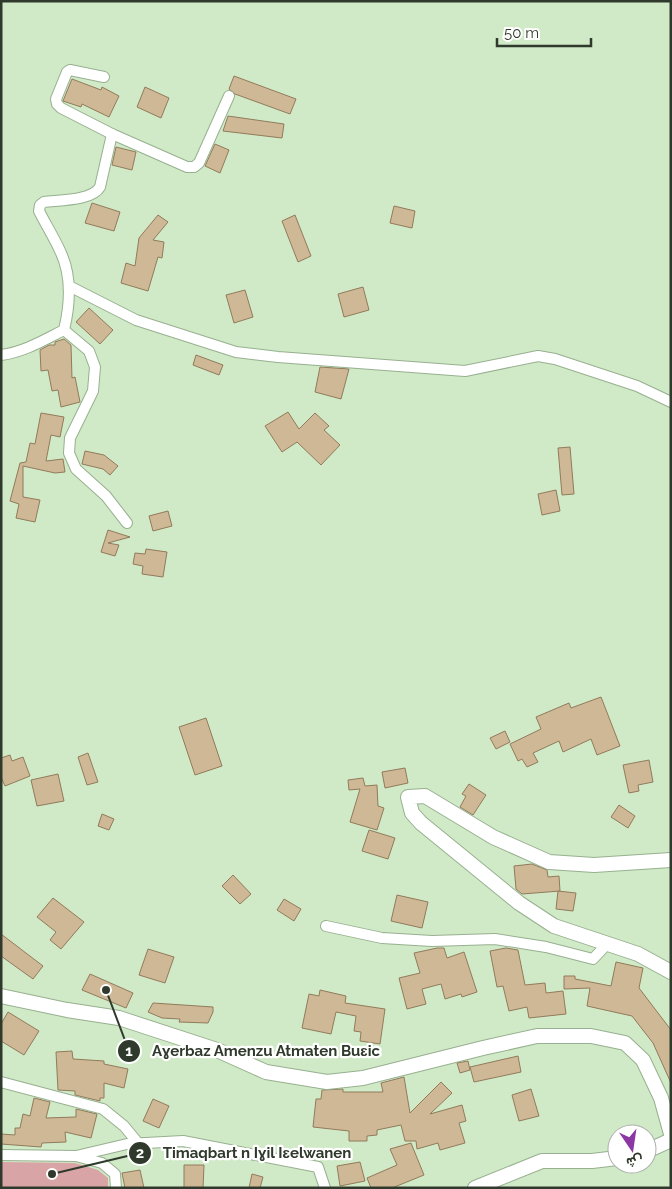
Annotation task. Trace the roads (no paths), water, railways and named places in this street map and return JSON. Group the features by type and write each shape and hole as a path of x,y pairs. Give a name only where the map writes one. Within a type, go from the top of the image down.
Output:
{"main road":[{"path":"671,860 594,865 549,862 493,837 425,796 408,797 412,813 420,823 519,903 554,926 638,954 671,972"},
{"path":"1,996 67,1010 119,1018 217,1050 266,1072 327,1082 363,1078 537,1036 591,1036 625,1043 643,1060 660,1098 671,1134"},
{"path":"657,1146 671,1140"},
{"path":"475,1188 542,1161 607,1159"}],"street":[{"path":"104,77 70,70 67,72 56,99 57,104 61,108 112,134 187,168 194,167 199,163 229,96"},
{"path":"1,355 13,353 38,344 64,330 69,310 69,286 62,254 39,211 40,205 44,202 90,196 97,192 100,187 112,134"},
{"path":"69,286 136,320 236,352 307,360 465,370 538,356 555,359 637,386 671,402"},
{"path":"64,330 89,350 95,367 93,391 70,438 69,453 76,469 106,496 127,523"},
{"path":"326,926 382,938 432,941 495,939 546,947 593,959 607,944"},
{"path":"1,1082 103,1109 124,1126 138,1143"},
{"path":"1,1155 76,1156 127,1144 183,1141 318,1167 325,1188"},
{"path":"76,1156 102,1163 115,1174 116,1188"}],"place":[{"name":"Aɣerbaz Amenzu Atmaten Buɛic","path":"106,990"},
{"name":"Timaqbart n Iɣil Iɛelwanen","path":"52,1174"}]}
